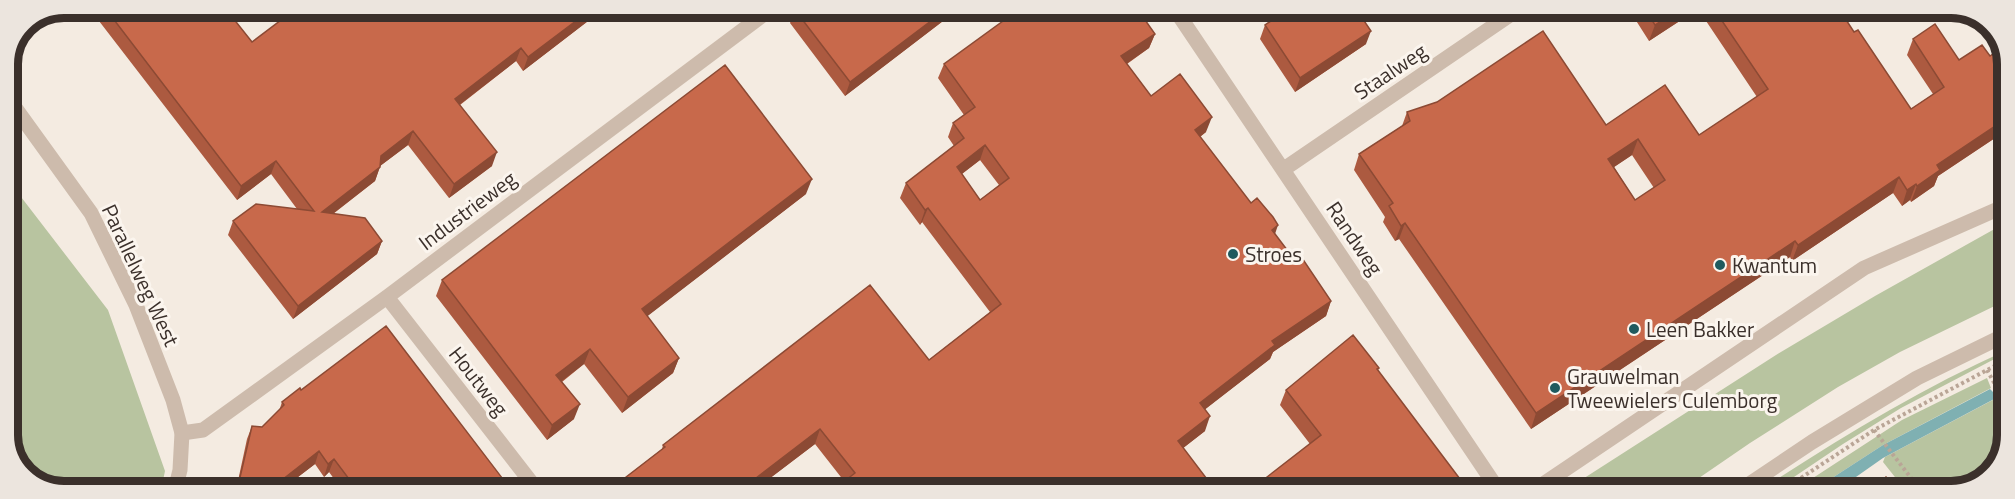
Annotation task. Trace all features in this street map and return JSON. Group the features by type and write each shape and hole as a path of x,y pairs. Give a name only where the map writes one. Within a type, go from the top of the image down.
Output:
{"street":[{"name":"Industrieweg","path":"182,433 203,430 387,297 759,18"},
{"name":"Randweg","path":"1181,18 1492,481"},
{"name":"Staalweg","path":"1284,169 1505,18"},
{"name":"Parallelweg West","path":"18,112 91,213 136,305 173,400 182,433 177,481"},
{"path":"1548,481 1864,268 1997,209"},
{"name":"Houtweg","path":"387,297 530,481"},
{"path":"1754,481 1812,442 1917,378 1997,339"}],"path":[{"path":"1795,481 1874,430 1997,365"},
{"path":"1987,370 1997,386"},
{"path":"1874,430 1913,481"}],"green space":[{"path":"18,193 108,310 165,471 163,481 64,481 41,475 24,458 18,438"},
{"path":"1997,228 1997,305 1900,352 1838,387 1695,481 1580,481 1776,355"},
{"path":"1997,355 1997,358 1901,408 1788,481 1775,481 1880,416"},
{"path":"1987,378 1991,388 1883,445 1827,481 1808,481 1902,420"},
{"path":"1997,398 1996,444 1989,460 1974,475 1966,479 1951,481 1898,481 1883,462 1885,457"}],"water":[{"path":"1990,389 1997,396 1883,458 1850,481 1827,481 1883,445"}],"building":[{"path":"113,18 233,18 252,42 284,18 580,18 528,57 521,48 455,99 497,152 454,184 413,131 381,156 380,167 322,212 365,218 382,241 298,306 233,221 256,204 314,211 276,161 241,186"},
{"path":"801,18 935,18 850,82"},
{"path":"1007,18 1144,18 1155,34 1121,56 1151,96 1180,74 1212,117 1195,130 1251,203 1257,198 1273,217 1278,225 1272,230 1294,259 1300,255 1331,301 1272,341 1275,345 1200,403 1210,416 1178,441 1208,481 845,481 855,473 820,429 752,481 621,481 665,447 663,445 870,285 929,360 1001,304 928,208 925,210 906,183 964,138 953,123 975,107 944,64","holes":["985,145 1009,178 980,200 957,167"]},
{"path":"1275,18 1362,18 1371,31 1300,78 1265,25"},
{"path":"1650,18 1665,18 1655,25"},
{"path":"1720,18 1845,18 1854,32 1858,30 1911,109 1944,87 1913,39 1935,24 1959,60 1982,45 1990,56 1995,52 1996,55 1997,125 1937,165 1940,170 1907,190 1899,177 1798,245 1795,241 1536,413 1405,223 1401,226 1389,206 1393,203 1359,154 1410,121 1407,112 1437,102 1543,31 1606,125 1665,85 1699,135 1768,89","holes":["1638,139 1665,180 1635,200 1608,159"]},
{"path":"725,65 812,179 642,309 679,358 628,397 590,349 556,375 580,404 552,425 442,280"},
{"path":"386,326 504,481 350,481 334,459 328,464 319,451 281,481 239,481 252,426 262,427 284,405 282,402 300,388 301,390"},
{"path":"1353,335 1461,481 1262,481 1321,435 1286,390"}],"place":[{"name":"Stroes","path":"1233,254"},
{"name":"Kwantum","path":"1720,265"},
{"name":"Leen Bakker","path":"1634,329"},
{"name":"Grauwelman Tweewielers Culemborg","path":"1555,388"}]}
